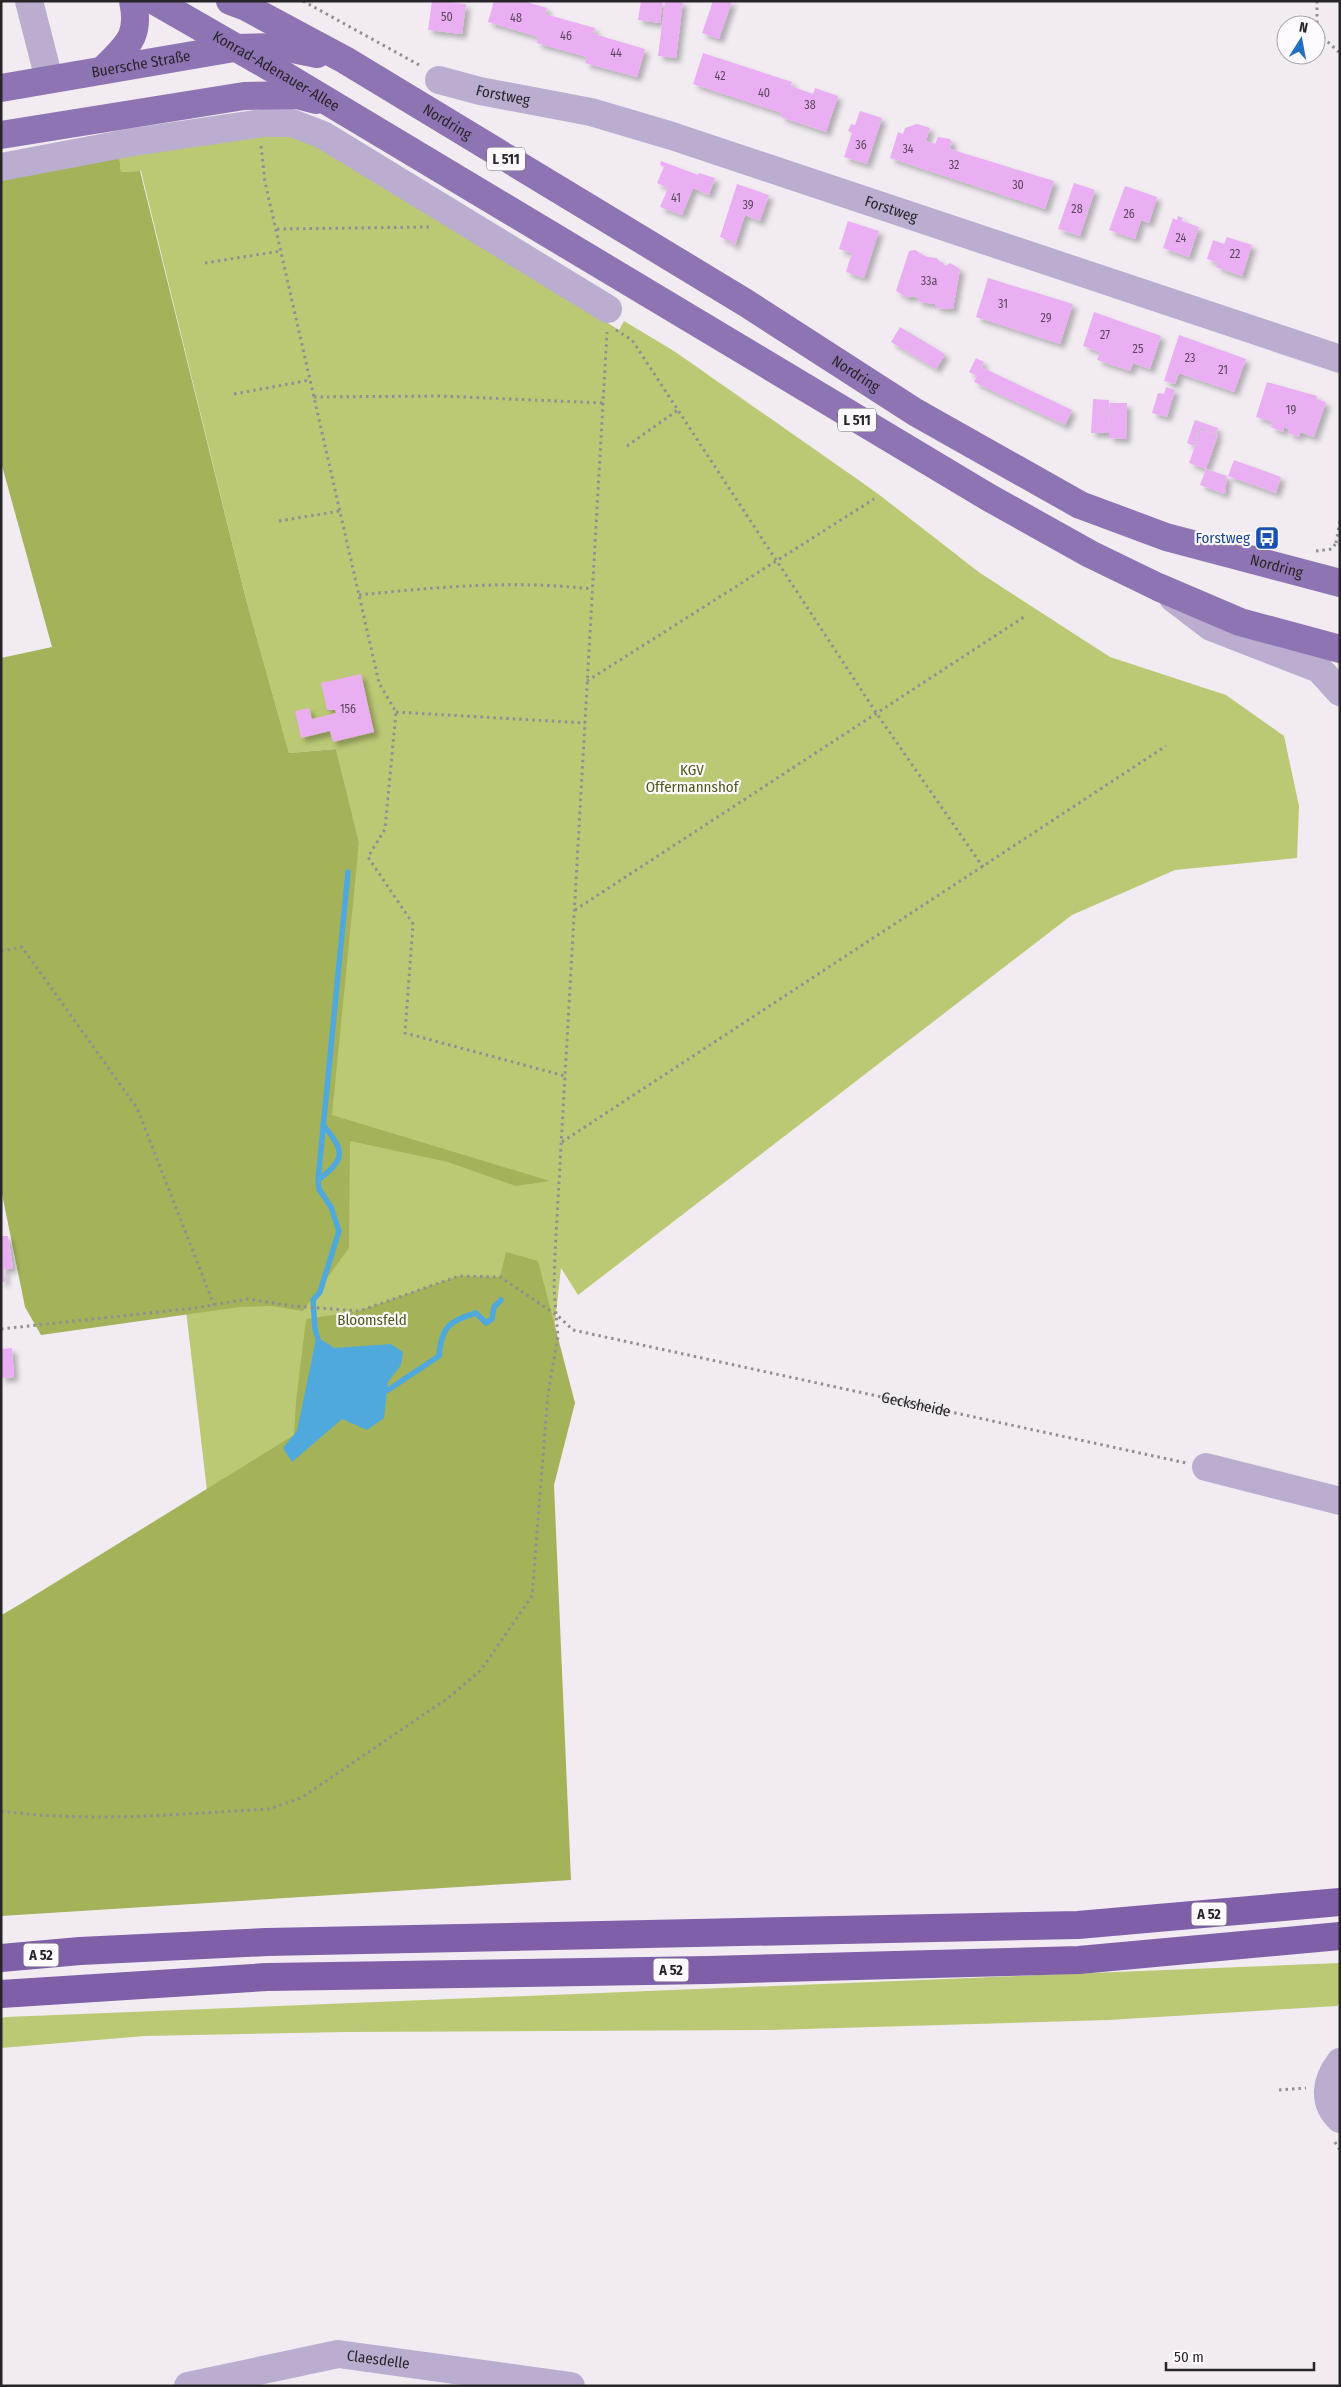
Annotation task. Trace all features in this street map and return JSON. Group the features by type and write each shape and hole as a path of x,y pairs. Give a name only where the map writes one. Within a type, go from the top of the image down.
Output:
{"highway":[{"name":"A 52","path":"1,1958 80,1951 267,1942 1078,1925 1340,1902"},
{"name":"A 52","path":"1,1994 267,1977 708,1970 1079,1960 1340,1936"},
{"path":"1,1948 80,1951"}],"main road":[{"path":"103,70 132,40 136,13 133,1"},
{"name":"Konrad-Adenauer-Allee","path":"155,1 282,74 980,492 1090,554 1158,587"},
{"path":"238,4 283,47 286,60 282,74 264,87 244,96"},
{"name":"L 511","path":"238,4 346,60"},
{"name":"Buersche Straße","path":"1,88 234,48 283,47 346,60"},
{"name":"Nordring","path":"346,60 404,97 746,303 915,412 1080,505 1166,537 1340,583"},
{"path":"1,135 244,96 297,95 332,104"},
{"name":"L 511","path":"1158,587 1240,622 1340,649"}],"street":[{"path":"29,1 49,79"},
{"name":"Forstweg","path":"439,80 480,91 591,112 672,136 1340,358"},
{"path":"1,168 133,142 259,123 292,123 323,135 608,316"},
{"path":"1158,587 1211,627 1319,670 1340,692"},
{"path":"1206,1467 1340,1500"},
{"path":"1340,2062 1331,2074 1327,2089 1329,2104 1340,2119"},
{"name":"Claesdelle","path":"188,2386 338,2354 571,2386"}],"path":[{"path":"304,1 424,67 439,80"},
{"path":"1317,1 1318,32 1340,53"},
{"path":"259,123 266,182 379,683 396,712 385,829 368,857 413,924 405,1033 565,1076"},
{"path":"277,228 434,227"},
{"path":"205,263 281,251"},
{"path":"1,1810 41,1816 93,1819 269,1809 287,1804 301,1798 382,1745 448,1698 481,1670 532,1596 548,1393 558,1337 558,1316 554,1289 555,1253 608,316"},
{"path":"608,316 632,340 876,714 983,867"},
{"path":"234,394 310,380"},
{"path":"314,397 441,396 602,403"},
{"path":"627,446 678,410"},
{"path":"587,681 874,499"},
{"path":"279,521 340,511"},
{"path":"1309,549 1317,551 1332,549 1338,544 1340,521"},
{"path":"359,595 447,587 554,585 592,590"},
{"path":"574,910 1024,617"},
{"path":"396,712 585,722"},
{"path":"561,1142 1166,746"},
{"path":"1,951 22,947 137,1108 214,1305"},
{"name":"Gecksheide","path":"1,1329 214,1305 248,1299 293,1306 359,1311 459,1276 500,1277 558,1316 573,1330 1206,1467"}],"green space":[{"name":"KGV Offermannshof","path":"296,132 397,191 619,330 624,321 674,351 877,493 980,573 1110,657 1226,695 1284,736 1299,806 1297,858 1175,870 1072,915 578,1295 561,1268 551,1358 1,1736 1,1615 97,1562 207,1491 185,1302 355,870 359,842 336,749 289,753 246,599 141,171 121,172 119,154"},
{"path":"119,154 121,172 140,171 246,599 289,753 336,749 359,842 332,1115 550,1181 516,1186 448,1162 350,1141 349,1248 303,1311 271,1306 240,1307 41,1335 25,1307 1,1189 1,658 52,647 1,462 1,175"},
{"name":"Bloomsfeld","path":"506,1252 538,1261 575,1403 554,1485 571,1880 1,1916 1,1616 294,1435 306,1319 359,1311 459,1276 500,1277"},
{"path":"1340,1963 1340,2002 1337,2006 1109,2020 771,2030 347,2032 145,2036 1,2048 1,2018 6,2017"}],"water":[{"path":"316,1339 322,1340 334,1348 391,1344 403,1352 401,1365 388,1382 384,1418 367,1430 342,1419 292,1462 283,1448 297,1431"}],"building":[{"path":"432,1 466,4 462,34 428,30"},
{"path":"494,1 523,1 547,8 545,14 595,28 594,34 645,49 637,77 585,63 587,57 537,43 538,37 488,22"},
{"path":"641,1 663,1 660,23 638,20"},
{"path":"665,1 683,1 676,58 658,56"},
{"path":"713,1 732,1 719,39 702,33"},
{"path":"703,53 792,82 791,86 813,94 815,88 838,96 826,132 781,117 782,113 693,84"},
{"path":"860,111 882,118 867,164 844,157 852,133 848,131 851,124 855,125"},
{"path":"917,124 930,128 926,141 935,144 938,137 950,139 952,142 950,149 1054,181 1045,209 890,158 898,132 903,134 905,128"},
{"path":"661,161 698,175 699,173 715,178 709,195 693,188 682,215 660,207 668,188 657,183 664,167 660,165"},
{"path":"1074,183 1095,190 1080,236 1058,229"},
{"path":"737,184 769,195 760,221 745,215 735,245 731,245 732,242 720,237"},
{"path":"1125,186 1157,197 1149,223 1141,220 1135,239 1109,230"},
{"path":"1178,216 1183,218 1182,221 1199,227 1189,257 1163,248 1173,218 1177,220"},
{"path":"848,221 879,231 864,278 846,272 852,253 839,249"},
{"path":"1227,237 1252,245 1242,276 1216,267 1218,263 1207,259 1213,240 1224,244"},
{"path":"915,250 927,257 937,258 946,266 950,263 960,269 953,309 937,308 935,304 919,302 918,298 912,296 908,298 896,291 909,251"},
{"path":"988,278 1073,304 1060,344 976,317"},
{"path":"1094,312 1161,336 1150,369 1133,363 1130,371 1097,360 1100,352 1083,346"},
{"path":"900,327 945,354 936,369 891,342"},
{"path":"1179,335 1246,359 1234,392 1179,373 1175,384 1164,381"},
{"path":"976,358 984,362 981,367 1072,410 1065,425 974,382 977,376 969,372"},
{"path":"1267,382 1317,396 1316,399 1326,402 1314,437 1300,432 1299,437 1288,433 1289,429 1284,427 1283,432 1271,427 1273,422 1256,417"},
{"path":"1166,387 1175,390 1167,417 1152,413 1158,393 1164,394"},
{"path":"1093,399 1109,400 1108,433 1091,433"},
{"path":"1110,403 1127,403 1126,439 1109,438"},
{"path":"1195,420 1218,428 1216,434 1200,428 1194,446 1187,443"},
{"path":"1201,430 1218,435 1206,469 1189,463"},
{"path":"1234,460 1281,477 1276,493 1228,476"},
{"path":"1206,469 1227,476 1225,494 1200,485"},
{"path":"361,674 374,732 333,742 330,731 301,738 295,711 309,708 312,719 336,713 335,710 327,710 321,683"},
{"path":"1,1236 8,1236 13,1268 4,1269 5,1282 1,1282"},
{"path":"12,1348 14,1377 1,1378 1,1349"}],"waterway":[{"path":"318,1339 315,1329 313,1300 320,1292 339,1231 331,1207 319,1189 318,1180 348,872"},
{"path":"318,1180 334,1166 339,1154 335,1142 323,1125"},
{"path":"388,1390 439,1356 444,1332 453,1322 476,1313 486,1323 492,1319 494,1307 501,1300"}],"place":[{"name":"Forstweg","path":"1267,538"}]}
